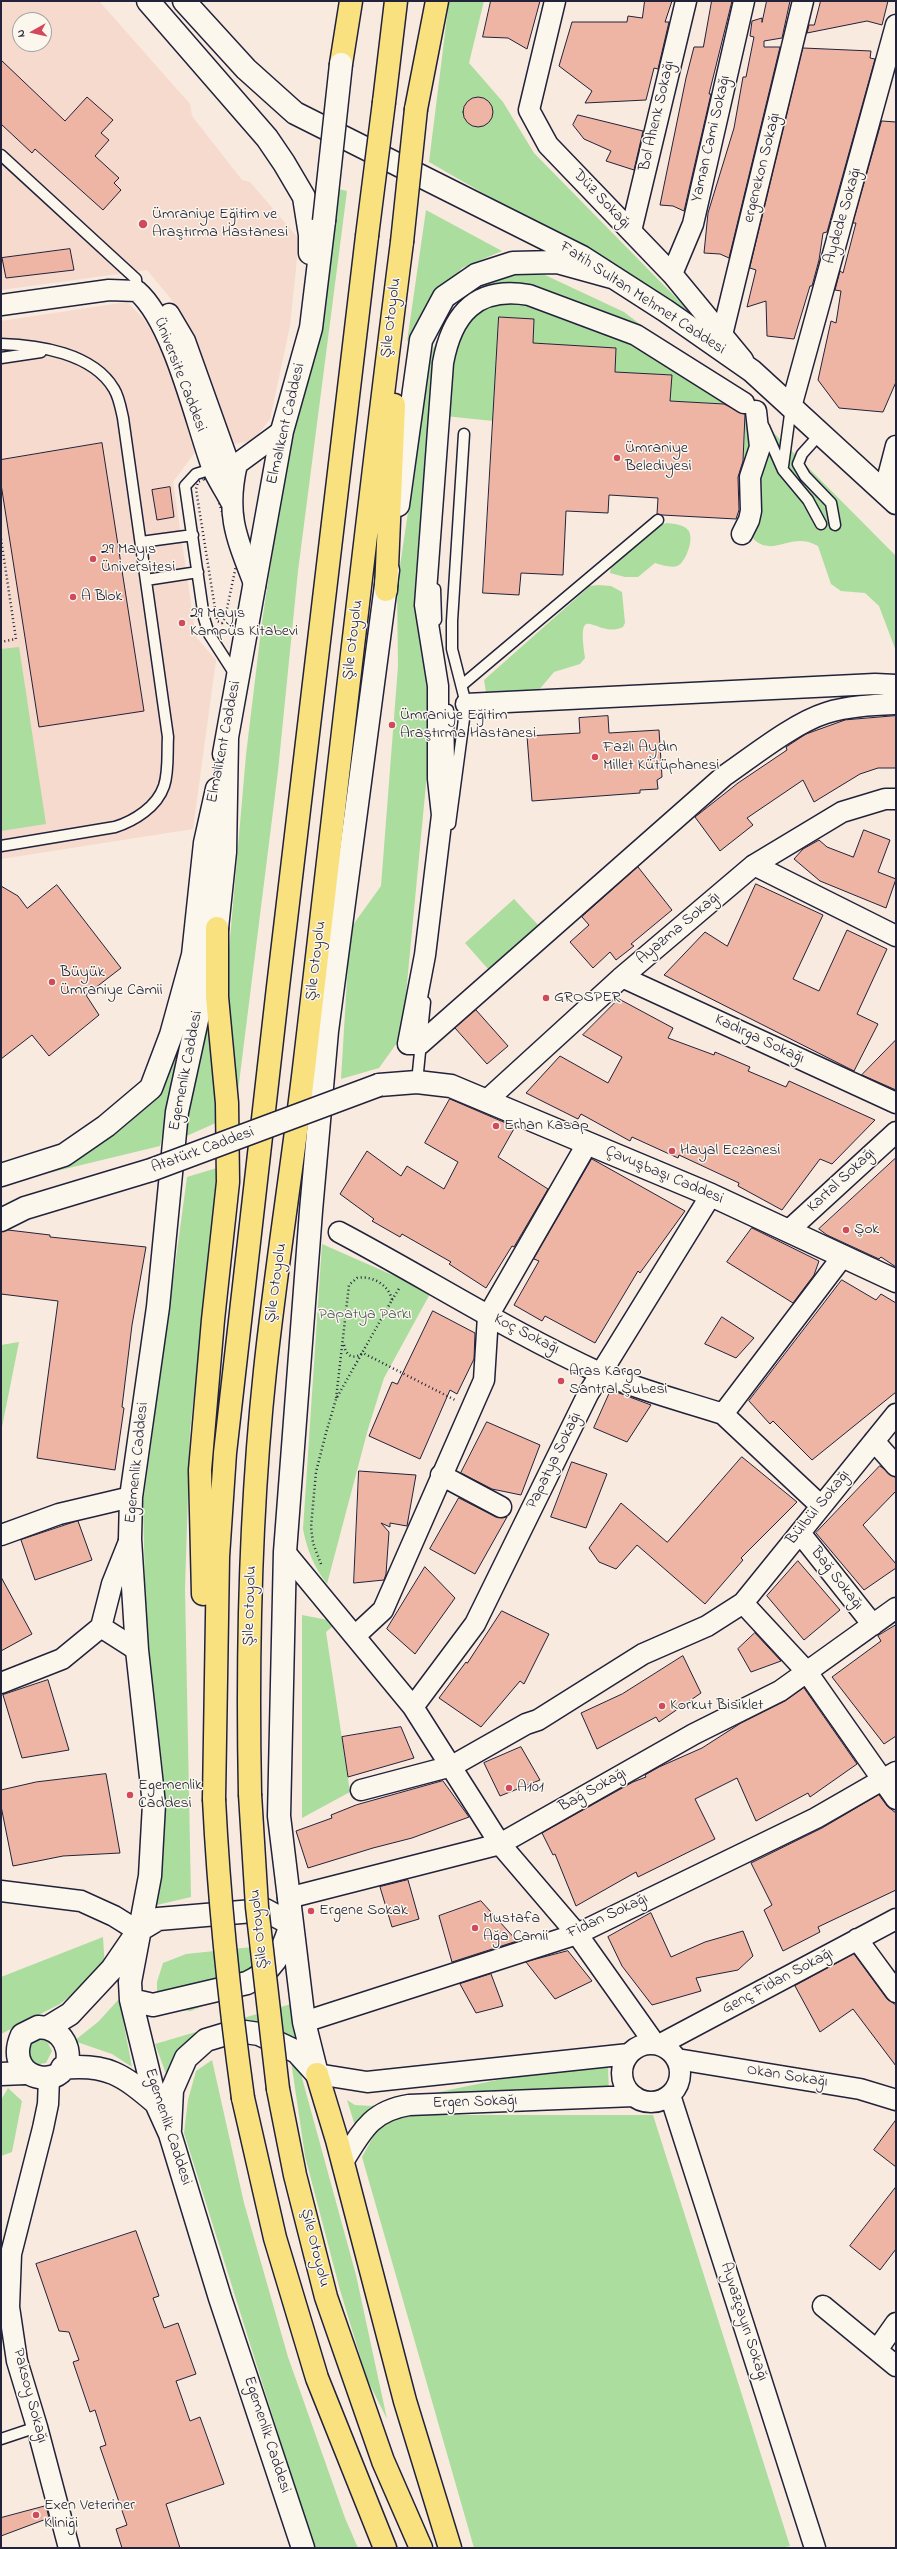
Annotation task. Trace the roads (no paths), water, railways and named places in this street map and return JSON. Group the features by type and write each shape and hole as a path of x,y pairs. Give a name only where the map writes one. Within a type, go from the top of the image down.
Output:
{"highway":[{"path":"341,64 351,1"},
{"name":"Şile Otoyolu","path":"385,2548 317,2378 275,2238 243,2098 224,1950 214,1799 218,1557 225,1453 278,987 396,1"},
{"name":"Şile Otoyolu","path":"421,2548 383,2461 326,2297 295,2175 278,2089 257,1907 250,1794 248,1699 250,1604 255,1495 265,1371 295,1153 380,408 402,242 429,1"},
{"path":"416,109 437,1"},
{"path":"386,590 402,242"},
{"path":"214,1799 204,1620 200,1470 213,1320 228,1182 227,1103 217,997 217,928"},
{"path":"317,2074 343,2162 405,2401 450,2548"}],"street":[{"path":"148,1 267,138 304,197 310,235 311,328"},
{"name":"Fatih Sultan Mehmet Caddesi","path":"184,1 246,69 295,113 569,250 615,278 752,371 890,497"},
{"path":"341,64 345,1"},
{"name":"Düz Sokağı","path":"555,1 529,110 548,145 672,274 752,371"},
{"name":"Bol Ahenk Sokağı","path":"631,231 686,1"},
{"name":"Yaman Cami Sokağı","path":"672,274 693,224 744,1"},
{"name":"ergenekon Sokağı","path":"722,335 803,1"},
{"name":"Aydede Sokağı","path":"791,407 896,25"},
{"name":"Elmalıkent Caddesi","path":"1,1175 64,1155 106,1126 151,1088 171,1035 193,955 205,843 227,739 282,431 311,328 341,64"},
{"path":"317,2074 304,2022 279,1816 285,1552 311,1211 327,1031 421,340 444,297 476,275 513,263 557,262 615,278"},
{"path":"1,294 93,282 137,285"},
{"path":"1,305 137,285"},
{"name":"Üniversite Caddesi","path":"137,285 152,306 166,331 226,466"},
{"path":"742,534 747,526 751,511 750,477 760,447 750,407 636,335 529,295 514,293 487,296 475,301 458,322 446,346 443,363 425,605 438,686 438,779 442,815 426,955 408,1044 420,1044 724,776 765,748 826,713 867,705 896,704"},
{"path":"255,586 236,538 231,502 231,490 226,466 282,431"},
{"path":"890,497 896,446"},
{"path":"464,695 875,684 896,685"},
{"name":"Egemenlik Caddesi","path":"227,739 225,852 217,928 177,1112 158,1307 131,1497 130,1539 137,1650 154,1804 150,1876 138,1932 130,1982 131,2000 156,2102 170,2134 220,2298 304,2548"},
{"name":"Ayazma Sokağı","path":"486,1101 622,977 754,865 842,812 885,799 896,800"},
{"path":"754,865 896,936"},
{"name":"Kadırga Sokağı","path":"622,977 896,1103"},
{"name":"Çavuşbaşı Caddesi","path":"379,1086 417,1082 451,1086 711,1195 896,1281"},
{"name":"Atatürk Caddesi","path":"1,1220 25,1208 151,1170 379,1086"},
{"name":"Kartal Sokağı","path":"788,1231 896,1132"},
{"path":"354,1636 382,1610 484,1380 488,1316 587,1144"},
{"name":"Papatya Sokağı","path":"413,1707 475,1624 588,1394 711,1195"},
{"name":"Atatürk Caddesi","path":"1,1207 25,1208"},
{"name":"Koç Sokağı","path":"339,1232 410,1270 488,1316 601,1373 723,1414"},
{"path":"821,1506 723,1414 843,1256"},
{"name":"Bülbül Sokağı","path":"361,1790 452,1766 526,1724 538,1720 643,1654 707,1626 743,1603 896,1414"},
{"path":"874,1440 896,1466"},
{"name":"Papatya Sokağı","path":"441,1475 501,1507"},
{"path":"1,1535 59,1514 131,1497"},
{"name":"Bağ Sokağı","path":"800,1533 873,1625"},
{"path":"1,1683 62,1660 101,1627 112,1584 130,1539"},
{"path":"285,1552 413,1707 452,1766 500,1844 577,1934 657,2044"},
{"path":"743,1603 807,1672 890,1776 896,1799"},
{"name":"Bağ Sokağı","path":"288,1898 500,1844 694,1734 780,1691 896,1608"},
{"path":"101,1627 137,1650"},
{"name":"Fidan Sokağı","path":"304,2022 577,1934 816,1818 890,1776"},
{"path":"1,1891 81,1901 114,1916 138,1932"},
{"path":"47,2028 70,2014 112,1969 138,1932 158,1919 265,1910 291,1924"},
{"name":"Genç Fidan Sokağı","path":"657,2044 896,1919"},
{"path":"131,2000 153,2005 247,1983 259,1977 272,1966 283,1950 291,1924"},
{"path":"857,1940 896,1992"},
{"path":"56,2073 67,2052 61,2036 47,2028 38,2027 22,2035 16,2050 19,2067 32,2077 56,2073 85,2065 108,2070 132,2082 156,2102"},
{"path":"170,2134 172,2090 186,2058 206,2040 226,2034 245,2032 259,2034 297,2052 317,2074"},
{"path":"645,2044 657,2044 671,2051 677,2059 680,2078 670,2095 652,2102 642,2101 634,2096 623,2080 622,2071 629,2054 645,2044"},
{"name":"Ergen Sokağı","path":"317,2074 367,2082 629,2054"},
{"name":"Okan Sokağı","path":"677,2059 860,2089 896,2100"},
{"path":"1,2074 25,2073"},
{"name":"Paksoy Sokağı","path":"56,2073 11,2261 9,2307 17,2360 37,2427 69,2548"},
{"name":"Ayvazçayırı Sokağı","path":"670,2095 815,2548"},
{"name":"Ergen Sokağı","path":"343,2162 363,2128 391,2108 409,2105 634,2096"},
{"path":"823,2306 896,2366"},
{"path":"877,2350 896,2323"}],"lane":[{"path":"1,155 137,285"},
{"path":"454,795 449,762 448,702 436,623 435,594 455,348 474,314 483,307 505,303 531,306 620,338 688,378 750,407 783,470 812,506 821,524"},
{"path":"1,344 51,351 87,364 100,372 115,389 123,418 168,737 163,787 148,808 131,822 115,827 1,846"},
{"path":"1,358 51,351"},
{"path":"783,470 791,407"},
{"path":"417,1082 420,1044 454,795 464,695 452,649 452,621 464,434"},
{"path":"820,434 802,454 798,464 805,476 831,503 835,525"},
{"path":"226,466 196,474 185,486 204,618 209,634 238,679"},
{"path":"464,695 658,520"},
{"path":"141,542 193,535"},
{"path":"146,580 198,572"},
{"path":"1,2439 37,2427"}],"place":[{"name":"Ümraniye Eğitim ve Araştırma Hastanesi","path":"143,224"},
{"name":"Ümraniye Belediyesi","path":"617,458"},
{"name":"29 Mayıs Üniversitesi","path":"93,559"},
{"name":"A Blok","path":"73,597"},
{"name":"29 Mayıs Kampüs Kitabevi","path":"182,623"},
{"name":"Ümraniye Eğitim Araştırma Hastanesi","path":"392,725"},
{"name":"Fazlı Aydın Millet Kütüphanesi","path":"595,757"},
{"name":"Büyük Ümraniye Camii","path":"52,982"},
{"name":"GROSPER","path":"546,998"},
{"name":"Erhan Kasap","path":"496,1126"},
{"name":"Hayal Eczanesi","path":"672,1151"},
{"name":"Şok","path":"846,1230"},
{"name":"Aras Kargo Santral Şubesi","path":"561,1381"},
{"name":"Korkut Bisiklet","path":"662,1706"},
{"name":"A101","path":"509,1788"},
{"name":"Egemenlik Caddesi","path":"130,1795"},
{"name":"Ergene Sokak","path":"311,1911"},
{"name":"Mustafa Ağa Camii","path":"475,1928"},
{"name":"Exen Veteriner Kliniği","path":"36,2515"}],"park label":[{"name":"Papatya Parkı","path":"365,1315"}]}
